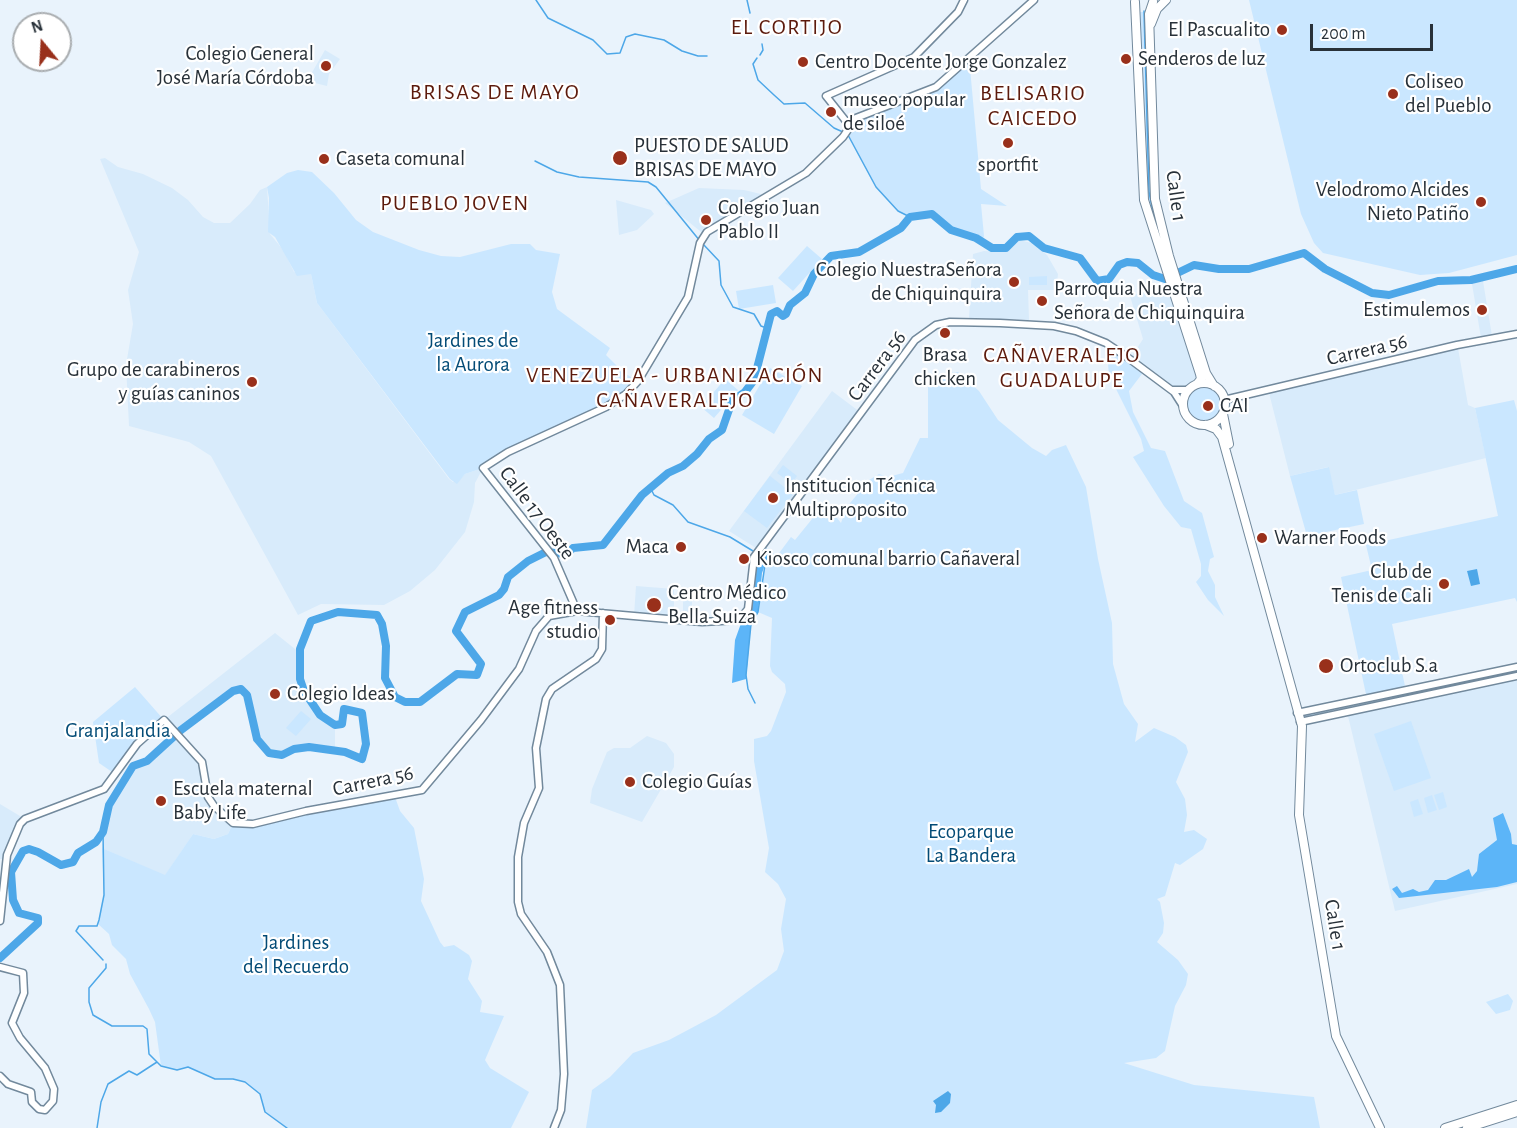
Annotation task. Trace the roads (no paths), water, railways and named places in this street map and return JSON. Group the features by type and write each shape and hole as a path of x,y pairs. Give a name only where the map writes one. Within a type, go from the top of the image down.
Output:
{"main road":[{"path":"1150,34 1152,19 1166,0"},
{"path":"1134,1 1144,5 1154,1"},
{"name":"Calle 1","path":"1134,1 1144,200 1166,257"},
{"name":"Calle 1","path":"1154,1 1149,14 1155,196 1168,266 1207,378 1214,386"},
{"name":"Calle 1","path":"1173,280 1200,374 1201,380 1197,384"},
{"path":"1197,384 1214,386 1220,391 1224,400 1222,414 1216,421 1206,425 1190,420 1183,406 1188,390 1197,384"},
{"name":"Calle 1","path":"1222,414 1299,712"},
{"name":"Calle 1","path":"1206,425 1216,429 1222,437 1302,723 1297,795 1330,1013 1341,1050 1378,1125"},
{"path":"1445,1128 1517,1105"},
{"path":"1467,1128 1517,1112"}],"street":[{"path":"964,0 958,12 914,57 826,96 849,125 856,118 936,87 1034,0"},
{"name":"Calle 17 Oeste","path":"577,611 546,545 483,468 508,452 606,407 626,394 638,381 688,297 702,237 806,173 843,136 849,125"},
{"name":"Carrera 56","path":"603,613 702,622 732,622 744,615 750,602 754,557 898,362 915,340 929,328 950,322 1000,323 1054,326 1076,331 1106,343 1171,390 1183,406"},
{"name":"Carrera 56","path":"1224,400 1457,345 1517,334"},
{"path":"1171,390 1188,390"},
{"path":"554,1128 561,1110 564,1074 560,985 547,952 521,914 517,881 524,823 539,788 536,748 546,699 552,689 596,659 602,649 603,613 577,611"},
{"name":"Carrera 56","path":"0,921 7,855 15,831 25,819 104,789 134,749 164,720 202,762 208,797 214,806 222,816 241,825 306,811 416,793 435,777 488,712 519,669 540,625 549,616 561,612 577,611"},
{"path":"1299,712 1517,667"},
{"path":"1482,674 1484,683"},
{"path":"1302,723 1517,676"},
{"path":"0,967 23,973 24,993 12,1023 20,1038 45,1068 54,1089 52,1101 45,1110 39,1109 32,1102 31,1092 8,1084 0,1076"}],"waterway":[{"path":"536,0 548,18 593,40 607,54 620,53 626,37 635,34 664,40 682,51 707,56"},
{"path":"747,0 750,13"},
{"path":"1144,11 1149,192 1155,222"},
{"path":"760,55 763,50 762,44"},
{"path":"757,58 753,64 758,80 784,104 805,103 834,128 843,132"},
{"path":"848,135 876,187 898,211 910,217"},
{"path":"535,161 557,172 579,177 648,182 656,187 700,241"},
{"path":"0,958 38,923 38,918 19,913 13,900 11,872 23,851 29,849 38,852 61,865 73,862 78,853 96,842 103,832 109,805 133,766 147,761 181,730 233,691 241,689 247,695 257,739 269,753 282,755 294,749 309,747 345,752 362,759 366,744 362,713 344,709 342,724 335,725 320,715 304,691 300,679 300,649 311,621 338,612 377,615 382,624 386,646 385,678 395,697 405,702 420,702 457,674 477,675 481,664 456,631 465,612 499,595 508,577 528,561 546,552 567,554 573,548 603,545 642,495 668,473 683,466 709,439 722,430 732,401 745,392 754,380 771,314 777,311 783,316 786,314 790,305 805,293 814,274 831,256 859,252 901,228 910,217 932,214 951,230 976,238 992,248 1006,248 1017,237 1029,236 1044,248 1080,258 1097,281 1109,279 1119,265 1127,262 1138,263 1153,275 1165,279 1194,265 1219,269 1249,269 1304,253 1325,269 1372,293 1389,295 1438,281 1471,280 1517,269"},
{"path":"703,244 719,261 721,285 733,307 754,314 761,326 769,329"},
{"path":"651,489 654,495 673,505 688,522 730,537 753,551"},
{"path":"755,703 748,689 746,675 751,624 758,612 766,558"},
{"path":"103,832 104,895 99,920 97,926 79,926 76,931 103,960"},
{"path":"106,964 106,968 89,988 89,1002 93,1015 112,1026 143,1026 147,1029 149,1054 161,1066 177,1070 188,1067 215,1079 245,1082 260,1094 265,1112 287,1128"},
{"path":"97,1128 101,1102 108,1084 129,1071 137,1075 157,1062"}],"place":[{"name":"El Pascualito","path":"1282,30"},
{"name":"Senderos de luz","path":"1126,59"},
{"name":"Centro Docente Jorge Gonzalez","path":"803,62"},
{"name":"Colegio General José María Córdoba","path":"326,66"},
{"name":"Coliseo del Pueblo","path":"1393,94"},
{"name":"museo popular de siloé","path":"831,112"},
{"name":"sportfit","path":"1008,143"},
{"name":"PUESTO DE SALUD BRISAS DE MAYO","path":"620,158"},
{"name":"Caseta comunal","path":"324,159"},
{"name":"Velodromo Alcides Nieto Patiño","path":"1481,202"},
{"name":"Colegio Juan Pablo II","path":"706,220"},
{"name":"Colegio NuestraSeñora de Chiquinquira","path":"1014,282"},
{"name":"Parroquia Nuestra Señora de Chiquinquira","path":"1042,301"},
{"name":"Estimulemos","path":"1482,310"},
{"name":"Brasa chicken","path":"945,333"},
{"name":"Grupo de carabineros y guías caninos","path":"252,382"},
{"name":"CAI","path":"1208,406"},
{"name":"Institucion Técnica Multiproposito","path":"773,498"},
{"name":"Warner Foods","path":"1262,538"},
{"name":"Maca","path":"681,547"},
{"name":"Kiosco comunal barrio Cañaveral","path":"744,559"},
{"name":"Club de Tenis de Cali","path":"1444,584"},
{"name":"Centro Médico Bella Suiza","path":"654,605"},
{"name":"Age fitness studio","path":"610,620"},
{"name":"Ortoclub S.a","path":"1326,666"},
{"name":"Colegio Ideas","path":"275,694"},
{"name":"Colegio Guías","path":"630,782"},
{"name":"Escuela maternal Baby Life","path":"161,801"}],"district":[{"name":"EL CORTIJO","path":"787,27"},
{"name":"BRISAS DE MAYO","path":"495,92"},
{"name":"BELISARIO CAICEDO","path":"1033,106"},
{"name":"PUEBLO JOVEN","path":"455,203"},
{"name":"CAÑAVERALEJO GUADALUPE","path":"1062,368"},
{"name":"VENEZUELA - URBANIZACIÓN CAÑAVERALEJO","path":"675,388"}],"park label":[{"name":"Jardines de la Aurora","path":"473,353"},
{"name":"Granjalandia","path":"118,731"},
{"name":"Ecoparque La Bandera","path":"971,844"},
{"name":"Jardines del Recuerdo","path":"296,955"}]}
